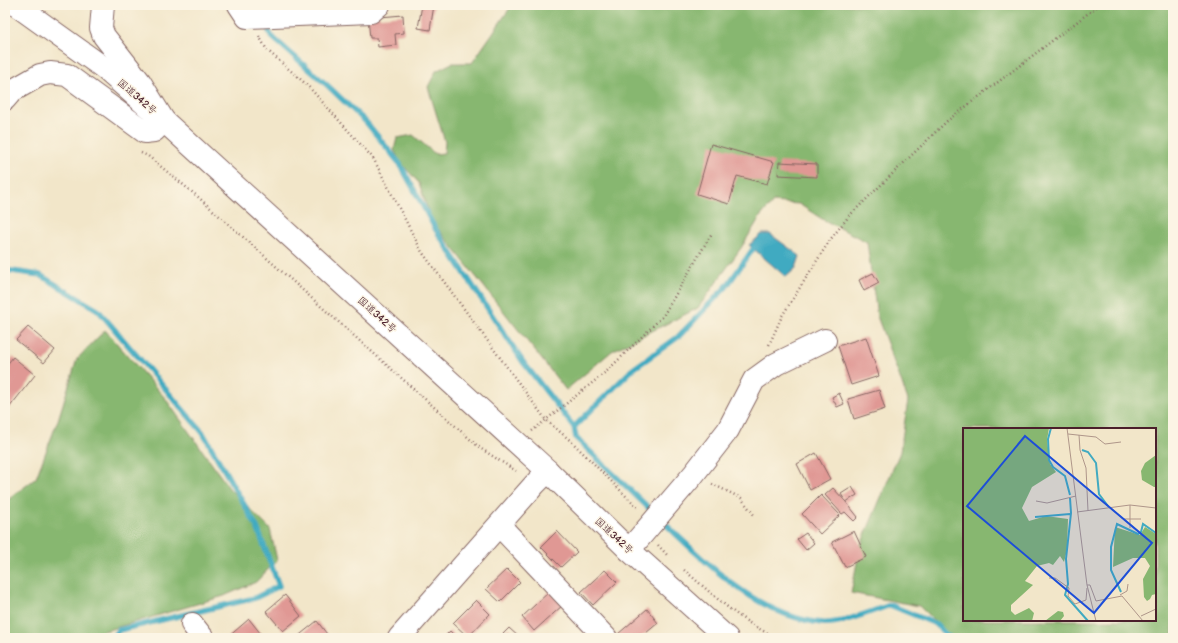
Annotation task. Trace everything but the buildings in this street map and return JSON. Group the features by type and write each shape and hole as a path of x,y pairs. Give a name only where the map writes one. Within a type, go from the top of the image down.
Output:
{"main road":[{"name":"国道342号","path":"16,5 104,68 164,121 516,443 542,478 577,501 628,550 728,638"},
{"path":"5,99 12,91 40,74 59,73 74,79 144,132 154,131 164,121 140,82 104,36 101,28 103,5"},
{"path":"243,11 371,12 379,5"},
{"path":"628,550 693,475 728,430 754,380 776,364 825,340"},
{"path":"399,638 499,524 542,478"},
{"path":"499,524 606,638"}],"path":[{"path":"766,352 782,316 830,240 849,216 947,121 1099,5"},
{"path":"243,11 267,50 307,85 373,158 422,252 546,420 572,442 648,527 670,559"},
{"path":"138,151 148,156 196,196 480,448 542,478"},
{"path":"516,443 607,371 663,316 712,233"},
{"path":"693,475 741,498 754,515"},
{"path":"681,568 730,608 767,634 781,638"}],"green space":[{"path":"512,5 1173,5 1173,638 952,638 919,606 851,593 860,547 900,452 908,400 877,316 867,242 822,219 799,204 773,202 760,217 741,248 698,308 612,351 566,390 431,220 419,183 400,162 394,150 397,138 413,135 435,154 444,153 445,142 428,87 436,71 452,63 472,63"},
{"path":"105,330 165,398 229,488 270,529 277,560 256,582 224,596 101,632 98,638 5,638 5,502 36,478 58,420 77,359"}],"water":[{"path":"762,234 770,234 800,256 796,268 786,277 749,245"}],"waterway":[{"path":"265,22 271,36 327,85 366,122 400,164 436,230 523,362 574,427 576,438 654,513"},
{"path":"574,427 633,369 678,337 726,287 753,249"},
{"path":"5,270 40,275 98,310 203,433 257,527 279,586 255,598 119,630 111,638"},
{"path":"660,519 714,569 754,598 775,610 798,618 829,623 856,617 890,605 936,624 949,638"}]}
